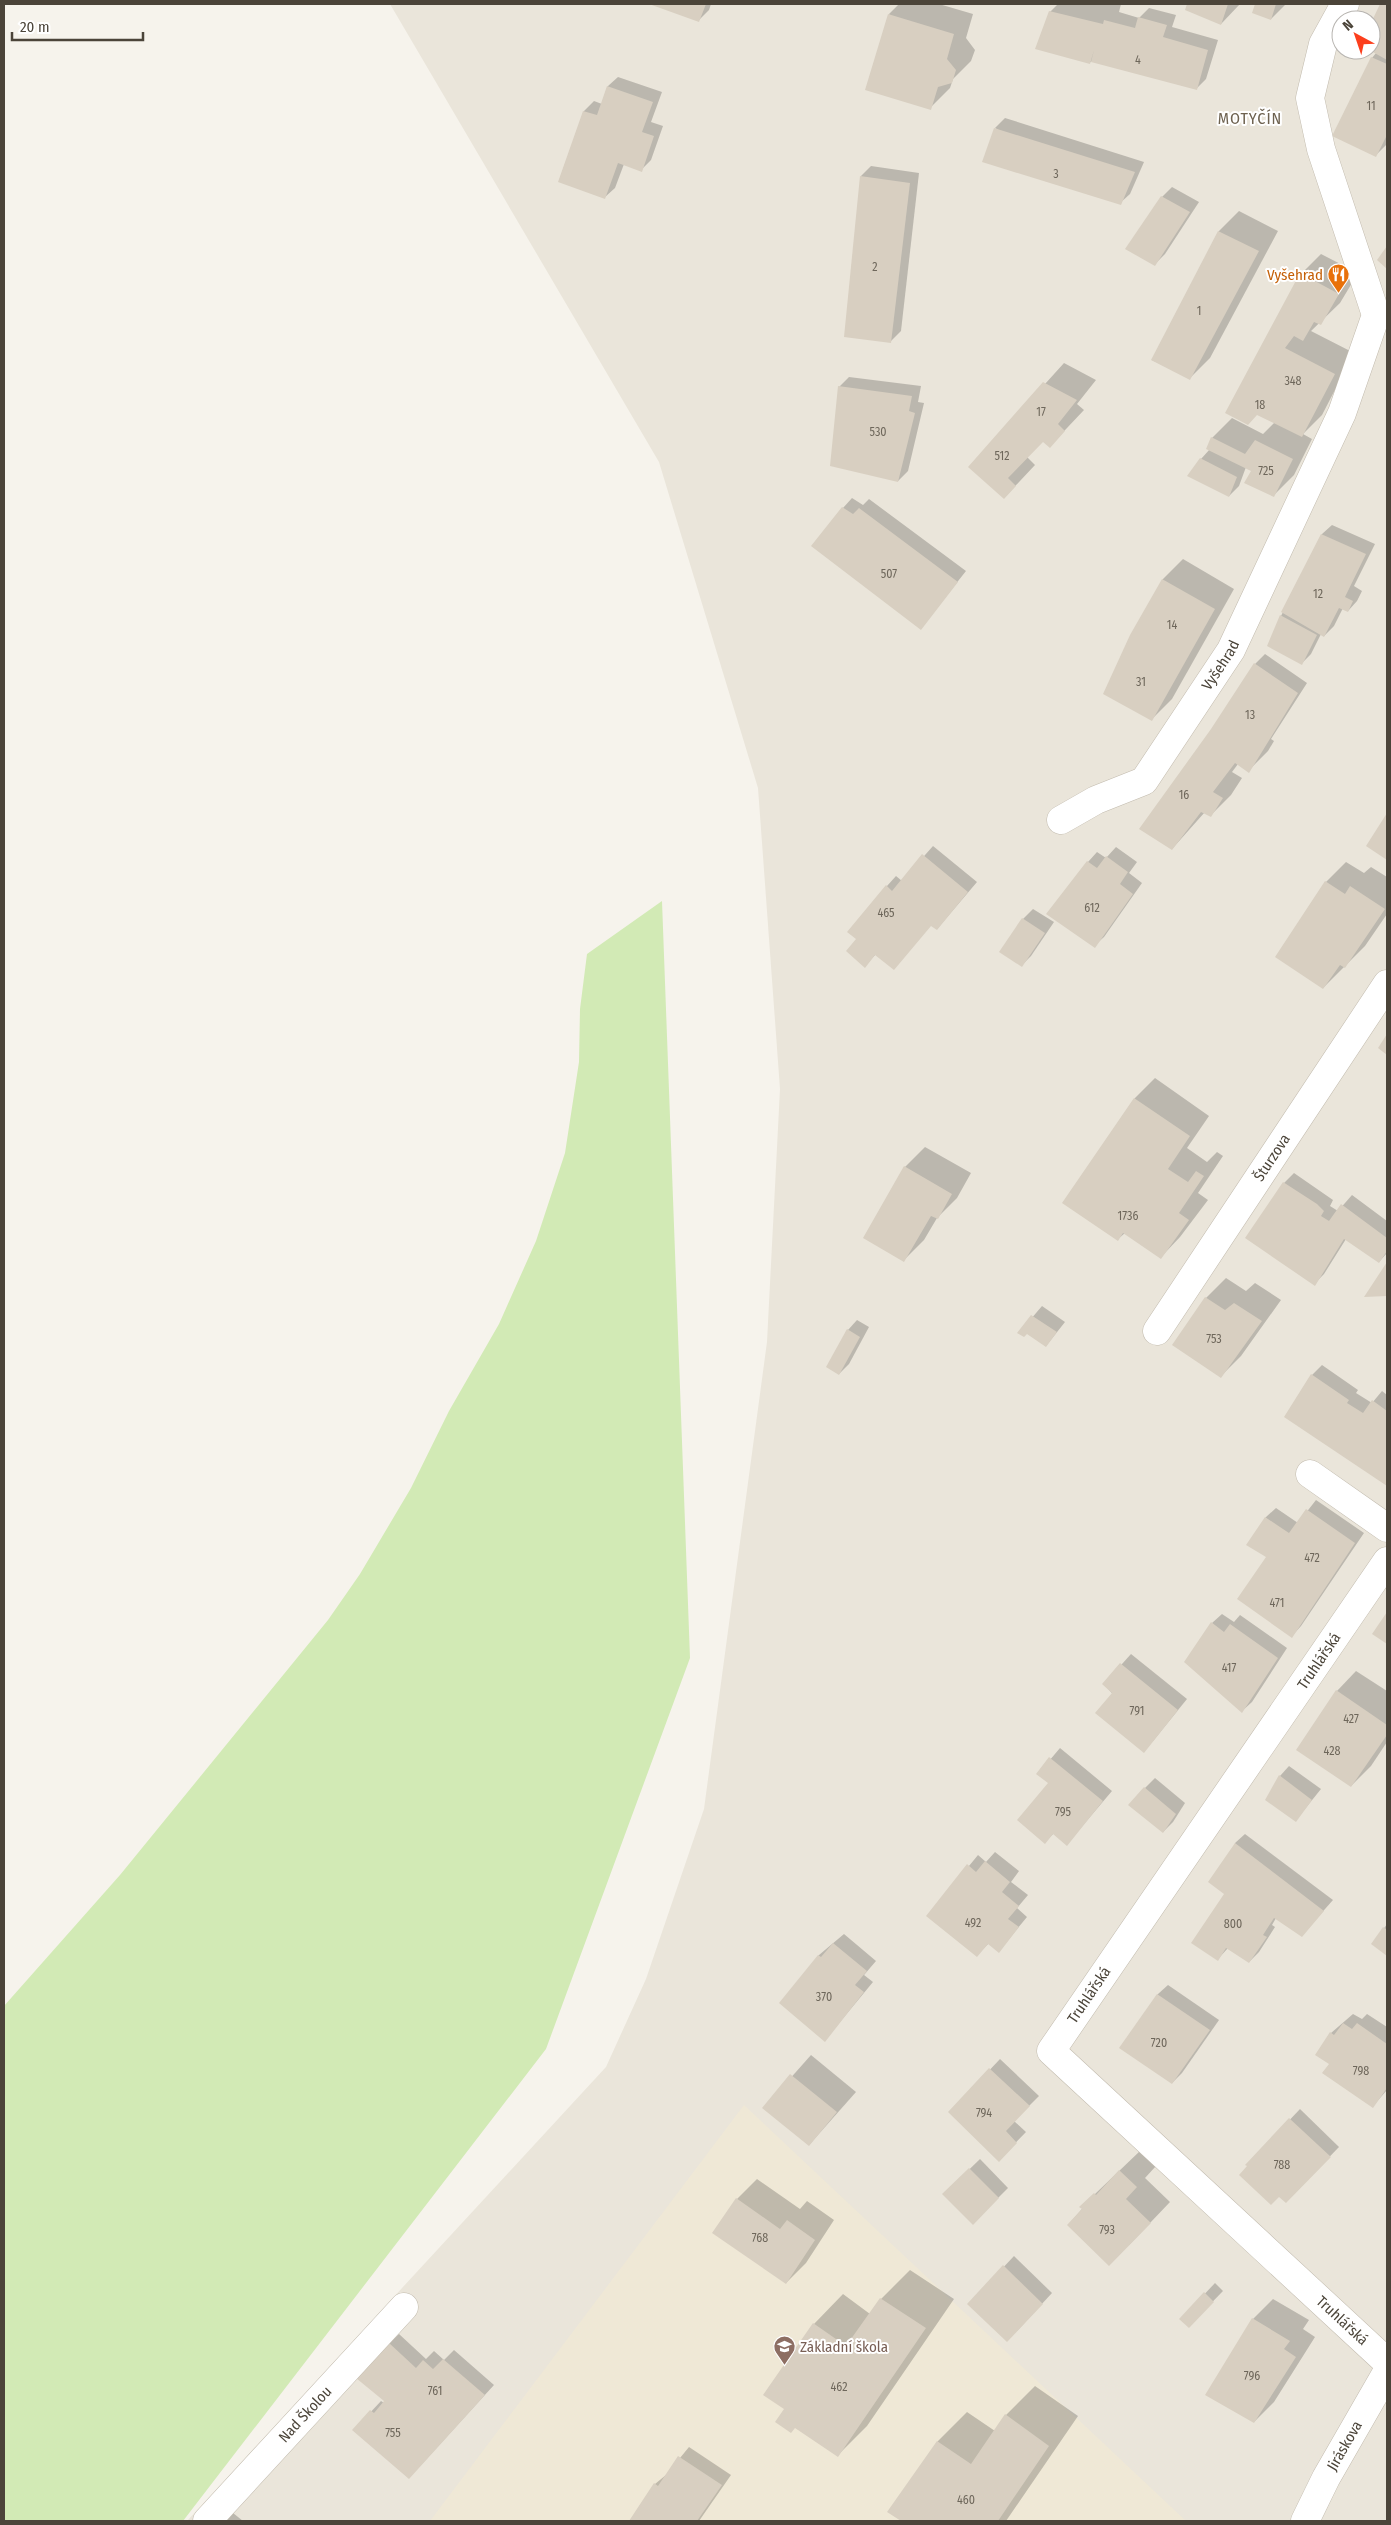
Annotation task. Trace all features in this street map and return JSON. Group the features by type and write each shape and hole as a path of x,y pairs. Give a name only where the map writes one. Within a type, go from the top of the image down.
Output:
{"street":[{"name":"Vyšehrad","path":"1061,820 1096,800 1144,781 1231,650 1300,504 1348,396 1376,315 1321,149 1310,98 1323,44 1345,4"},
{"name":"Šturzova","path":"1157,1331 1387,984"},
{"path":"1310,1474 1387,1528"},
{"name":"Truhlářská","path":"1387,1561 1051,2051 1387,2362"},
{"name":"Nad Školou","path":"207,2521 404,2307"},
{"name":"Jiráskova","path":"1305,2521 1326,2478 1387,2372"}],"shaded area":[{"path":"390,4 1387,4 1387,2521 187,2521 606,2067 646,1979 704,1809 767,1342 780,1089 758,788 659,462"},
{"name":"Základní škola","path":"744,2105 1186,2521 430,2521"}],"green space":[{"path":"662,901 690,1658 546,2049 183,2521 4,2521 4,2006 120,1875 328,1620 360,1574 411,1488 449,1411 499,1324 536,1241 565,1153 579,1062 580,1009 587,954"}],"building":[{"path":"649,4 706,4 699,22"},
{"path":"1187,4 1228,4 1221,25 1185,10"},
{"path":"1255,4 1276,4 1271,20 1252,13"},
{"path":"1380,4 1387,4 1387,60 1381,57 1381,10 1377,10"},
{"path":"1049,11 1103,24 1104,20 1135,28 1138,17 1167,25 1163,37 1208,50 1197,90 1091,62 1094,50 1090,64 1035,49"},
{"path":"888,14 954,34 947,59 956,70 952,83 938,87 931,110 865,90"},
{"path":"1370,60 1378,60 1387,64 1387,135 1376,157 1332,136"},
{"path":"607,86 653,102 642,132 654,136 642,172 618,163 605,199 558,182 583,111 597,115"},
{"path":"994,128 1135,172 1121,205 982,162"},
{"path":"860,176 910,183 891,343 844,337"},
{"path":"1161,196 1190,212 1155,266 1125,249"},
{"path":"1218,231 1259,251 1190,380 1151,360"},
{"path":"1387,246 1387,269 1377,260"},
{"path":"1300,273 1339,294 1321,325 1314,322 1303,341 1294,336 1285,348 1335,374 1302,437 1257,415 1248,425 1225,413"},
{"path":"1043,382 1077,400 1058,424 1065,431 1050,448 1043,442 1008,478 1016,486 1004,499 968,467"},
{"path":"838,386 912,396 909,411 915,413 898,482 830,466"},
{"path":"1211,437 1245,454 1255,440 1293,459 1274,497 1244,483 1251,471 1206,449"},
{"path":"1200,458 1237,477 1229,497 1187,476"},
{"path":"842,507 853,514 859,508 958,582 921,630 811,546"},
{"path":"1321,534 1366,554 1345,597 1353,601 1348,612 1339,608 1324,637 1281,612"},
{"path":"1162,579 1215,609 1152,721 1103,694 1130,635"},
{"path":"1280,615 1317,635 1302,665 1267,646"},
{"path":"1254,663 1298,693 1249,773 1235,763 1213,792 1223,798 1211,817 1201,812 1172,850 1139,829 1211,729"},
{"path":"1387,813 1387,860 1366,846"},
{"path":"922,854 968,892 937,930 931,926 894,970 875,955 865,968 846,951 856,939 847,932 886,885 892,891"},
{"path":"1106,856 1128,872 1120,884 1133,894 1095,948 1046,914 1087,861 1097,868"},
{"path":"1325,881 1345,894 1350,886 1385,909 1345,968 1340,965 1323,989 1275,957"},
{"path":"1022,918 1045,933 1022,967 999,952"},
{"path":"1387,1034 1387,1055 1378,1048"},
{"path":"1134,1098 1190,1136 1168,1169 1188,1182 1196,1171 1204,1176 1179,1213 1189,1220 1161,1259 1123,1233 1118,1241 1062,1203"},
{"path":"904,1166 952,1194 938,1219 931,1216 904,1262 863,1238"},
{"path":"1283,1182 1317,1204 1324,1211 1321,1216 1329,1221 1341,1204 1387,1238 1387,1251 1379,1263 1344,1239 1315,1286 1245,1238"},
{"path":"1387,1262 1387,1296 1364,1297"},
{"path":"1205,1297 1225,1310 1234,1303 1262,1321 1221,1378 1172,1345"},
{"path":"1031,1315 1057,1332 1046,1347 1027,1334 1024,1337 1017,1333"},
{"path":"847,1329 860,1337 839,1375 826,1367"},
{"path":"1311,1374 1349,1400 1347,1403 1363,1413 1372,1400 1387,1411 1387,1486 1284,1417"},
{"path":"1306,1509 1355,1543 1292,1638 1237,1599 1266,1557 1246,1545 1265,1517 1289,1533"},
{"path":"1387,1612 1387,1644 1372,1634"},
{"path":"1211,1622 1224,1632 1230,1624 1278,1658 1242,1713 1184,1662"},
{"path":"1120,1663 1178,1710 1144,1753 1095,1713 1112,1693 1102,1684"},
{"path":"1336,1690 1387,1725 1387,1735 1351,1787 1296,1750"},
{"path":"1049,1757 1103,1801 1067,1846 1053,1834 1045,1844 1017,1820 1048,1783 1036,1774"},
{"path":"1279,1775 1312,1800 1296,1822 1265,1800"},
{"path":"1144,1787 1176,1814 1163,1833 1128,1805"},
{"path":"1235,1843 1324,1911 1302,1937 1274,1918 1263,1935 1267,1937 1249,1963 1226,1948 1218,1961 1191,1943 1224,1894 1208,1882"},
{"path":"985,1861 1010,1882 1002,1892 1019,1906 1008,1919 1019,1927 999,1953 988,1944 977,1957 926,1916 967,1864 976,1872"},
{"path":"1383,1927 1387,1930 1387,1956 1371,1944"},
{"path":"833,1943 867,1971 855,1985 864,1992 825,2042 779,2003 818,1955 821,1957"},
{"path":"1157,1994 1210,2030 1172,2084 1119,2048"},
{"path":"1343,2023 1352,2029 1357,2023 1387,2044 1387,2088 1373,2108 1322,2073 1329,2064 1315,2055 1330,2032 1334,2035"},
{"path":"989,2068 1030,2106 1006,2131 1017,2143 999,2162 948,2112"},
{"path":"790,2074 837,2112 809,2146 762,2108"},
{"path":"1289,2118 1331,2157 1286,2203 1279,2197 1271,2205 1239,2175 1247,2166 1245,2165"},
{"path":"969,2168 999,2198 973,2225 942,2194"},
{"path":"1119,2170 1137,2187 1126,2199 1151,2223 1109,2266 1067,2225 1082,2209 1079,2207 1094,2193 1096,2195"},
{"path":"736,2198 780,2229 787,2220 815,2240 786,2284 712,2233"},
{"path":"1003,2265 1043,2304 1007,2342 967,2304"},
{"path":"1204,2292 1214,2302 1189,2328 1179,2319"},
{"path":"880,2298 926,2328 838,2457 795,2428 791,2433 775,2422 784,2409 763,2395 813,2323 846,2346"},
{"path":"1252,2318 1290,2341 1284,2349 1296,2357 1254,2423 1205,2395"},
{"path":"388,2342 416,2368 423,2360 433,2369 443,2359 485,2395 409,2479 352,2430 370,2410 374,2413 384,2401 356,2378"},
{"path":"1005,2414 1049,2446 998,2521 901,2521 887,2512 937,2441 971,2464"},
{"path":"678,2456 722,2485 697,2521 629,2521 654,2483 658,2486"}],"place":[{"name":"Vyšehrad","path":"1339,294"},
{"name":"Základní škola","path":"784,2366"}],"district":[{"name":"MOTYČÍN","path":"1250,118"}]}
